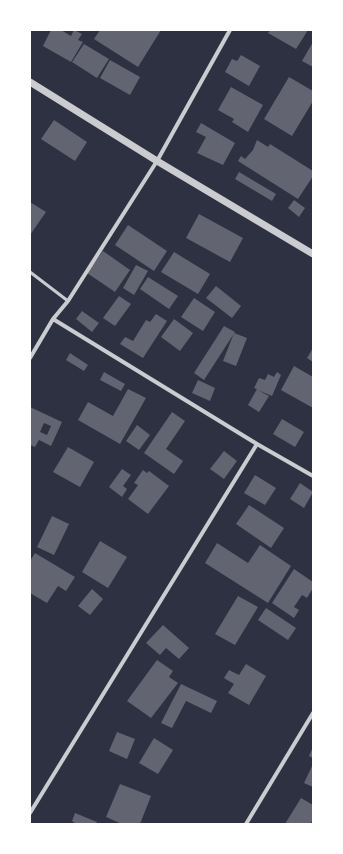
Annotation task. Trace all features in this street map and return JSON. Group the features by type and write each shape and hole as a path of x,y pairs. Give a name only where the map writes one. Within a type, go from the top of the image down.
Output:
{"street":[{"path":"30,358 53,319 68,302 157,161 230,30"},
{"path":"30,82 157,161 313,254"},
{"path":"53,319 257,444 313,476"},
{"path":"30,814 257,444"},
{"path":"246,824 313,713"}],"lane":[{"path":"30,272 68,302"}],"building":[{"path":"51,30 61,30 71,36 74,30 82,34 78,40 83,42 71,62 43,46"},
{"path":"100,30 161,30 138,67 94,39"},
{"path":"270,30 308,30 296,49 268,33"},
{"path":"313,42 313,67 302,61"},
{"path":"84,44 109,59 97,78 72,62"},
{"path":"241,55 260,66 249,86 225,72 232,59 237,61"},
{"path":"110,60 140,77 130,95 100,78"},
{"path":"289,77 313,91 313,101 292,136 264,119"},
{"path":"231,87 263,105 248,132 232,122 234,119 218,110"},
{"path":"54,120 87,142 75,161 41,139"},
{"path":"201,123 235,143 223,165 197,153 206,137 196,132"},
{"path":"257,140 268,147 270,144 313,171 313,176 298,199 238,161 241,156 245,159 253,150"},
{"path":"239,172 276,194 272,201 235,179"},
{"path":"294,200 305,208 299,217 288,208"},
{"path":"30,202 46,212 30,235"},
{"path":"199,214 243,238 230,262 186,238"},
{"path":"128,225 167,251 154,271 115,245"},
{"path":"103,251 130,270 115,292 87,273"},
{"path":"174,252 210,274 198,294 161,272"},
{"path":"136,265 148,271 134,295 123,288"},
{"path":"148,277 178,296 169,309 140,289"},
{"path":"216,286 241,306 232,318 206,298"},
{"path":"119,296 131,304 115,326 103,318"},
{"path":"194,298 215,312 203,331 181,317"},
{"path":"82,311 99,323 92,332 76,319"},
{"path":"156,314 167,321 143,358 120,344 125,337 133,341 146,320 150,322"},
{"path":"174,319 193,333 180,351 161,337"},
{"path":"224,326 235,332 204,380 194,373"},
{"path":"234,333 247,338 236,366 223,361"},
{"path":"313,348 313,362 307,358"},
{"path":"70,353 88,365 84,371 66,360"},
{"path":"294,366 313,377 313,408 281,390"},
{"path":"104,372 125,384 121,391 100,380"},
{"path":"277,372 281,375 272,396 258,390 269,396 259,412 248,405 257,389 254,388 259,378 265,380 268,374 274,377"},
{"path":"198,380 215,388 210,401 192,393"},
{"path":"128,389 146,398 120,444 78,420 88,402 113,416"},
{"path":"30,407 62,422 51,446 39,440 35,447 30,445","holes":["44,423 51,426 47,435 40,432"]},
{"path":"172,412 185,421 166,449 183,461 174,474 144,453"},
{"path":"282,419 304,432 295,447 273,434"},
{"path":"137,425 150,435 139,450 126,441"},
{"path":"68,447 94,462 80,487 53,472"},
{"path":"224,451 237,461 224,479 210,469"},
{"path":"122,469 131,475 123,486 127,489 122,497 109,487"},
{"path":"143,470 147,473 149,471 169,486 148,514 128,499 138,485 134,483"},
{"path":"255,475 276,488 265,505 244,493"},
{"path":"300,483 313,492 304,508 290,499"},
{"path":"249,505 284,528 271,548 236,524"},
{"path":"52,516 69,524 54,555 37,547"},
{"path":"100,541 127,557 108,588 82,572"},
{"path":"217,543 248,563 260,545 291,566 268,603 205,563"},
{"path":"35,553 75,577 66,591 58,586 47,603 30,593 30,561"},
{"path":"294,569 313,582 313,588 307,598 302,595 294,607 299,610 294,618 272,603"},
{"path":"92,589 103,599 90,615 78,606"},
{"path":"238,596 258,607 235,645 215,634"},
{"path":"266,608 296,628 288,640 258,620"},
{"path":"163,625 189,648 179,659 166,648 160,655 146,643"},
{"path":"157,660 173,671 169,677 178,683 151,718 127,701"},
{"path":"246,664 266,676 249,705 228,693 234,684 224,678 229,670 239,675"},
{"path":"181,684 217,701 211,713 186,701 172,728 161,723"},
{"path":"117,732 135,739 127,759 109,751"},
{"path":"154,738 173,750 158,774 139,763"},
{"path":"313,747 313,758 309,756"},
{"path":"313,764 313,787 304,783"},
{"path":"120,784 151,796 140,824 122,824 106,817"},
{"path":"301,798 313,805 313,820 310,824 285,824"},
{"path":"75,813 97,822 96,824 76,824 72,821"}]}
